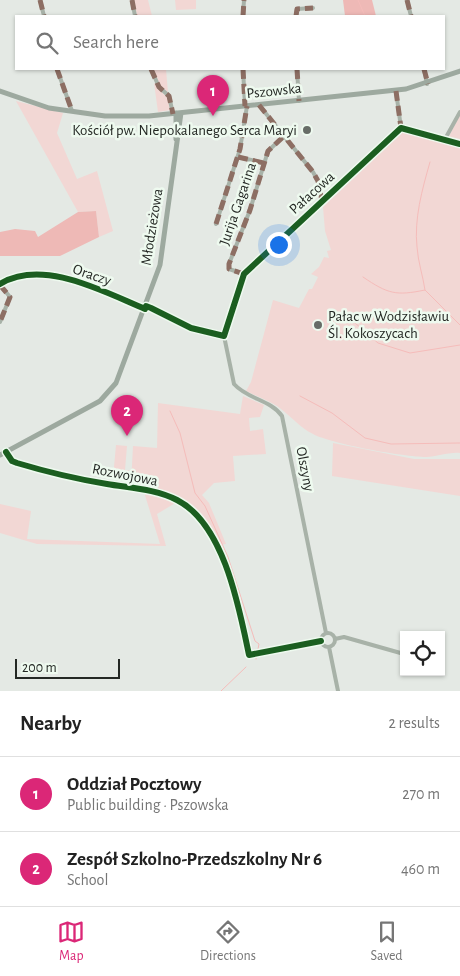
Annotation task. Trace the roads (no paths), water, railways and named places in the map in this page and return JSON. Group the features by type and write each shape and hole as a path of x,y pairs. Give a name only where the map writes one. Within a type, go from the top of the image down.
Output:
{"main road":[{"name":"Pszowska","path":"0,92 49,108 105,116 177,113 396,91 428,84 460,71"},
{"name":"Młodzieżowa","path":"0,455 106,397 116,383 146,308 160,265 165,241 177,113"}],"street":[{"path":"40,0 44,15"},
{"path":"132,0 136,15"},
{"path":"243,15 244,0"},
{"path":"407,0 411,15"},
{"path":"296,15 298,9 313,8"},
{"path":"58,70 72,111"},
{"path":"152,70 159,87 169,96 177,113"},
{"path":"216,224 238,157 246,106 243,70"},
{"path":"297,70 298,101"},
{"path":"424,70 428,84"},
{"path":"396,91 401,128 460,144"},
{"name":"Pałacowa","path":"259,105 313,172 318,181 322,201"},
{"path":"445,139 452,122 460,112"},
{"name":"Pałacowa","path":"224,336 244,274 401,128"},
{"name":"Jurija Gagarina","path":"244,274 228,269 229,264 250,210 264,163 271,147 284,136"},
{"path":"238,157 264,163"},
{"name":"Oraczy","path":"0,285 10,278 24,275 74,278 191,328 224,336"},
{"path":"0,285 10,297 0,322"},
{"name":"Olszyny","path":"224,336 234,384 239,390 278,410 282,416 326,633"},
{"name":"Rozwojowa","path":"6,452 12,461 17,463 66,476 161,494 176,500 192,510 209,531 225,565 241,618 249,655 321,641"},
{"path":"329,647 324,646 321,641 322,636 326,633 332,634 335,639"},
{"path":"335,639 344,637 400,653"},
{"path":"329,647 334,643 335,639"},
{"path":"329,647 338,691"}],"waterway":[{"path":"358,0 365,15"},
{"path":"425,290 416,236 418,215 430,162"},
{"path":"363,277 379,287 392,292 407,293 425,290 460,325"},
{"path":"347,316 378,343 410,353 460,345"},
{"path":"300,396 332,413 365,438 391,444 460,443"},
{"path":"170,411 180,433 195,493 205,506 228,557 255,641 259,644 258,649"},
{"path":"221,691 246,667"}],"place":[{"name":"Oddział Pocztowy","path":"213,116"},
{"name":"Kościół pw. Niepokalanego Serca Maryi","path":"307,130"},
{"name":"Pałac w Wodzisławiu Śl. Kokoszycach","path":"318,325"},
{"name":"Zespół Szkolno-Przedszkolny Nr 6","path":"127,436"}]}
